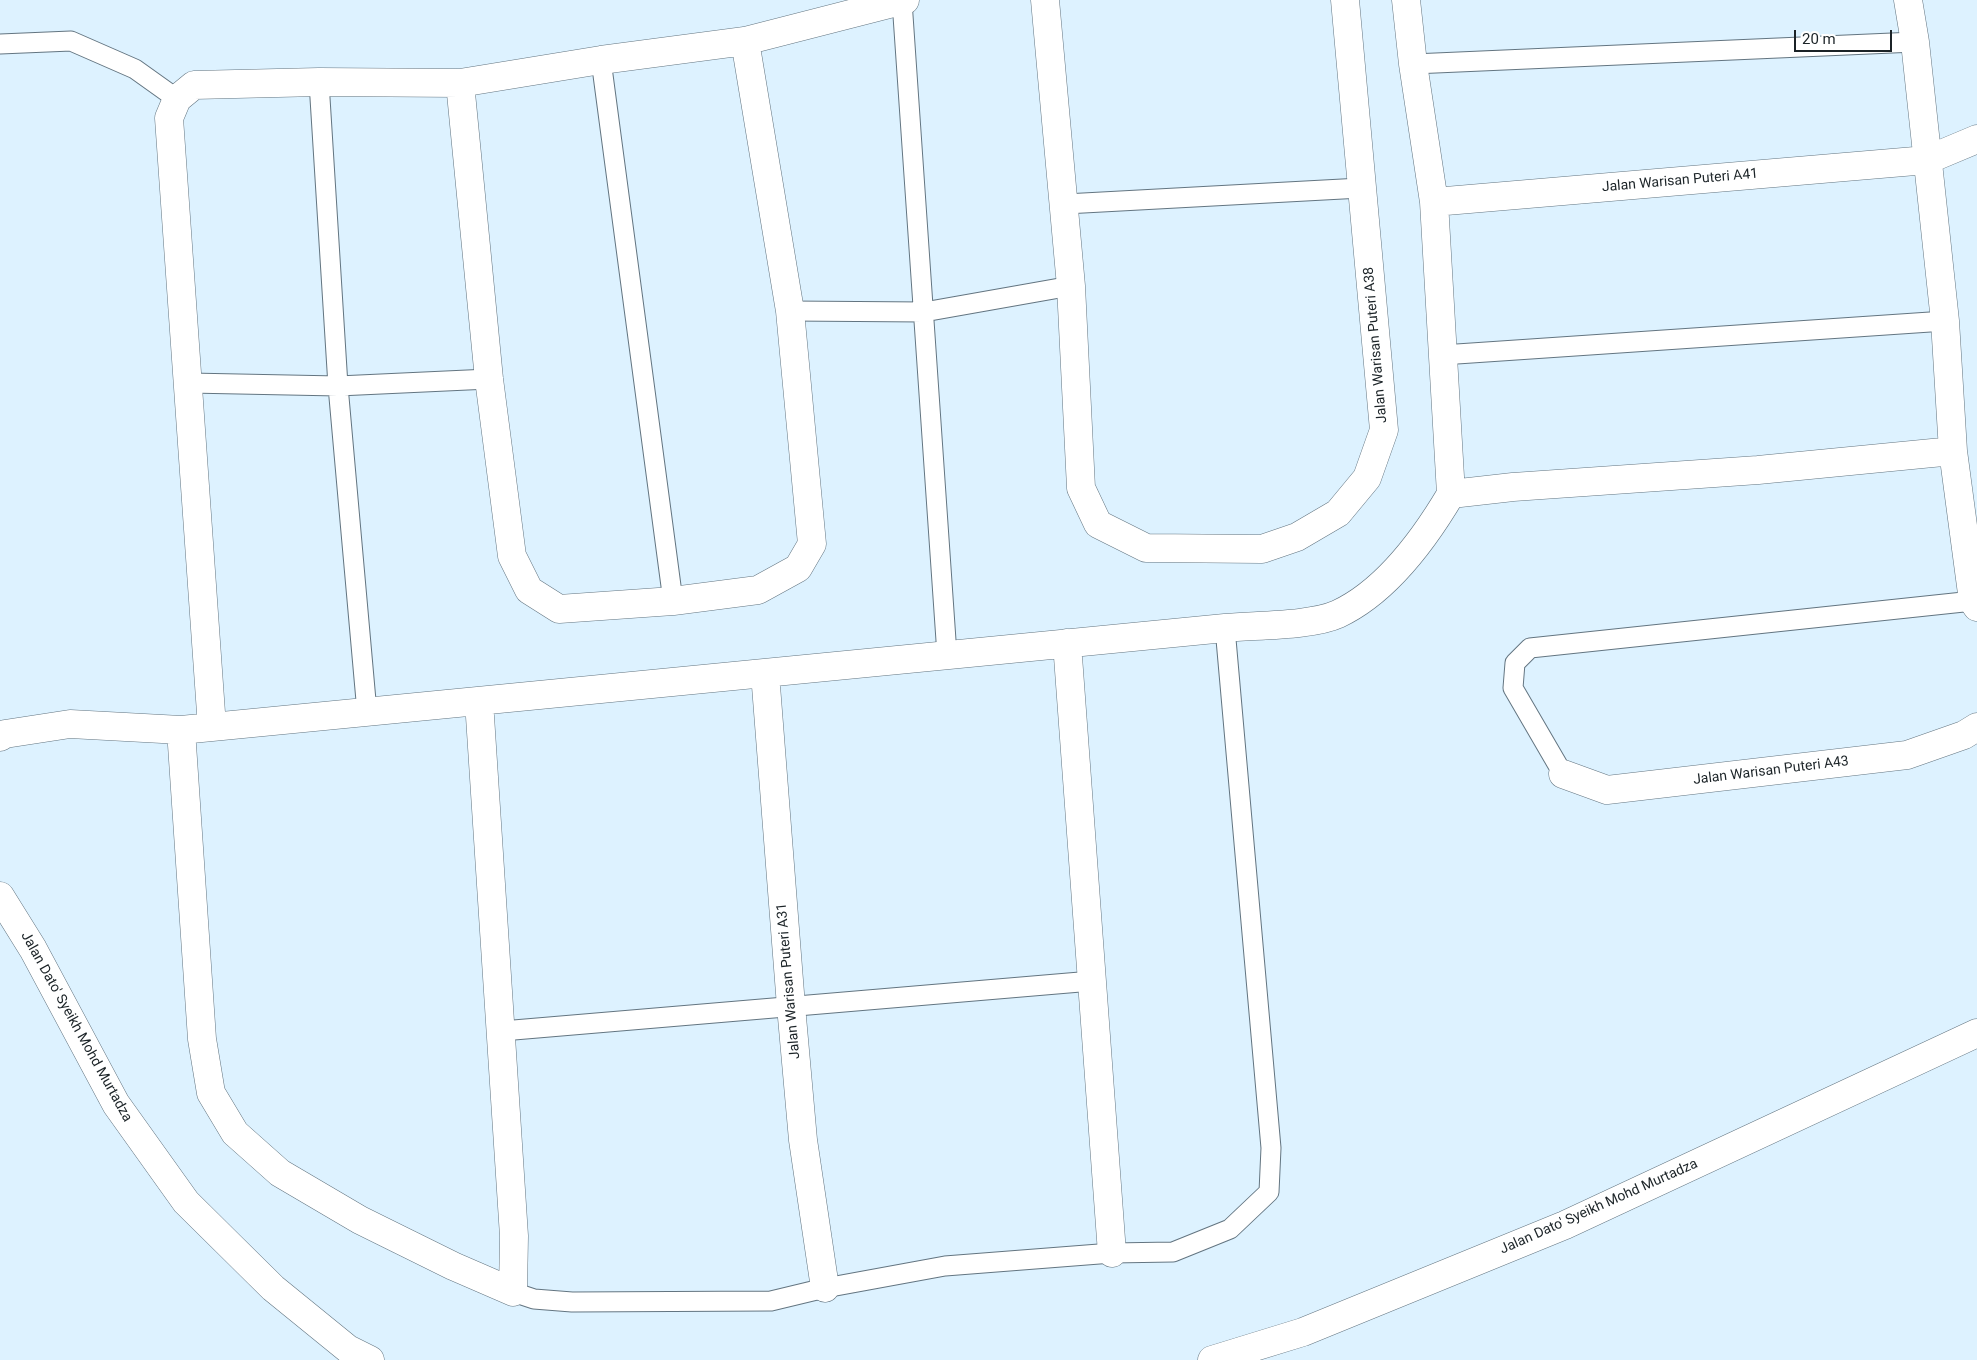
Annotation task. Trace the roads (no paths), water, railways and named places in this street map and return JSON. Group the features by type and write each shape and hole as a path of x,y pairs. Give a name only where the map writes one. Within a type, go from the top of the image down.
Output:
{"street":[{"path":"212,727 169,118 177,99 194,85 319,82 460,84 601,60 745,41 903,0"},
{"path":"1045,0 1071,286"},
{"name":"Jalan Warisan Puteri A38","path":"1071,286 1081,488 1098,524 1146,548 1262,549 1298,537 1338,513 1367,478 1384,430 1345,0"},
{"path":"2,734 70,724 181,730 1066,643 1306,622 1337,614 1378,589 1436,520 1451,494 1434,202 1413,64 1406,0"},
{"path":"1908,0 1915,42 1945,321 1953,451 1975,604"},
{"path":"460,84 489,379 512,556 530,590 559,609 673,601 758,590 798,568 812,544 790,311 745,41"},
{"name":"Jalan Warisan Puteri A41","path":"1434,202 1927,160 1977,139"},
{"path":"1451,494 1513,487 1758,470 1953,451"},
{"path":"1066,643 1112,1253"},
{"name":"Jalan Warisan Puteri A31","path":"765,673 803,1140 826,1288"},
{"path":"181,730 202,1039 211,1093 235,1133 280,1174 352,1215 453,1266 513,1292 514,1236 479,700"},
{"name":"Jalan Warisan Puteri A43","path":"1563,774 1607,790 1907,755 1964,735 1977,727"},
{"name":"Jalan Dato' Syeikh Mohd Murtadza","path":"0,896 34,949 116,1104 186,1202 273,1288 348,1348 370,1360"},
{"name":"Jalan Dato' Syeikh Mohd Murtadza","path":"1212,1360 1303,1332 1565,1224 1977,1033"}],"lane":[{"path":"903,0 947,655"},
{"path":"0,44 72,41 135,69 177,99"},
{"path":"1413,64 1915,42"},
{"path":"601,60 673,601"},
{"path":"319,82 338,386 367,712"},
{"path":"1065,204 1361,188"},
{"path":"790,311 924,312 1071,286"},
{"path":"1442,355 1945,321"},
{"path":"189,383 338,386 489,379"},
{"path":"1563,774 1513,688 1515,662 1530,648 1975,604"},
{"path":"513,1292 534,1299 572,1302 771,1301 826,1288 945,1266 1112,1253 1173,1252 1230,1228 1268,1192 1272,1148 1225,628"},
{"path":"502,1031 1092,981"}]}
